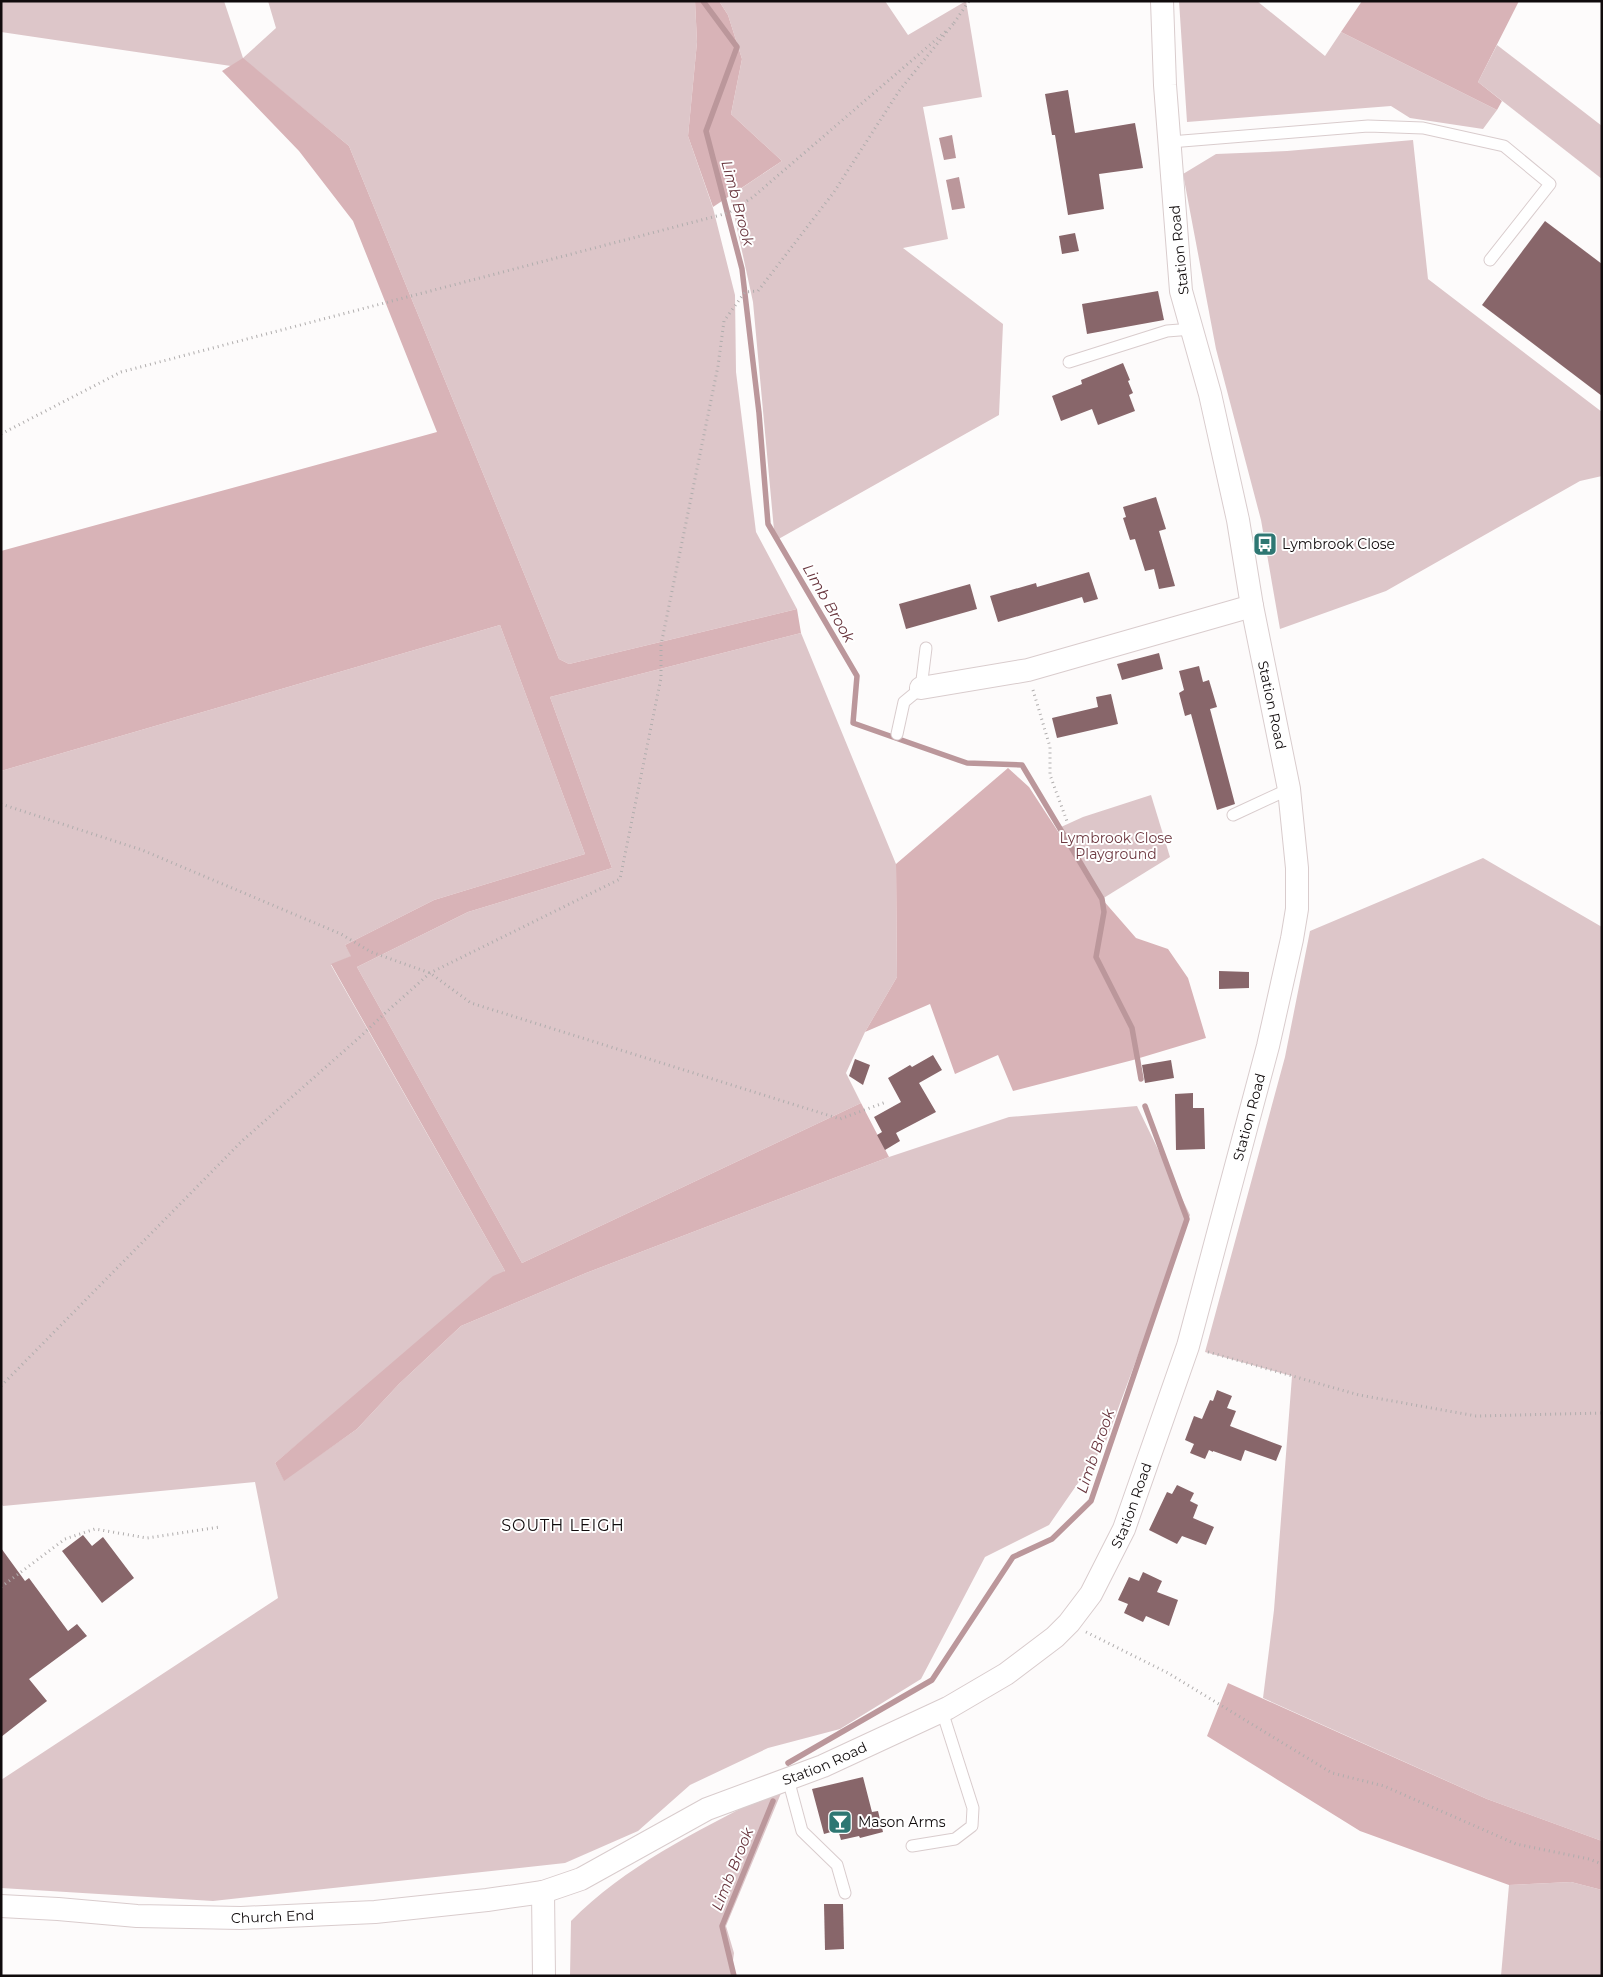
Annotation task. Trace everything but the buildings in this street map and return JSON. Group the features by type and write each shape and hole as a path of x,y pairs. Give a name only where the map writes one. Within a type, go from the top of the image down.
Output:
{"street":[{"name":"Station Road","path":"543,1892 580,1879 707,1809 824,1766 942,1711 1006,1674 1055,1637 1069,1623 1091,1594 1124,1529 1188,1346 1268,1046 1297,909 1297,868 1289,789 1252,606 1238,520 1210,394 1181,291 1162,1"},
{"path":"921,688 1028,670 1252,606"},
{"path":"543,1892 544,1976"},
{"name":"Church End","path":"1,1906 137,1916 241,1918 375,1912 543,1892"}],"lane":[{"path":"1170,142 1368,126 1423,128 1504,146 1550,184 1490,260"},
{"path":"1069,362 1168,331 1192,329"},
{"path":"897,734 904,702 921,688 926,648"},
{"path":"1234,815 1289,789"},
{"path":"912,1846 955,1839 972,1826 973,1808 942,1711"},
{"path":"788,1779 802,1831 837,1866 845,1893"}],"path":[{"path":"1,1386 242,1141 430,974 620,879 662,678 661,645 716,375 724,321 745,292 758,292 834,192 899,90 954,23 969,1"},
{"path":"1,434 121,372 728,214 753,197 954,23"},
{"path":"1028,670 1050,747 1050,775 1068,824"},
{"path":"1,804 142,850 340,934 371,952 430,974 471,1003 840,1119 886,1102"},
{"path":"1188,1346 1359,1395 1476,1416 1602,1413"},
{"path":"1,1587 66,1539 95,1529 148,1538 220,1527"},
{"path":"1069,1623 1168,1674 1332,1773 1384,1786 1516,1844 1588,1859 1602,1864"}],"green space":[{"path":"1,1 224,1 243,58 276,28 268,1 695,1 697,42 688,136 713,208 735,295 736,372 756,532 797,609 569,664 559,659 349,146 243,59 231,66 1,32"},
{"path":"719,1 885,1 908,35 966,1 982,97 923,107 948,239 903,248 1003,324 999,415 775,541 753,302 730,196 782,161 731,114 742,59 728,15"},
{"path":"1179,1 1257,1 1325,56 1341,32 1497,110 1483,129 1410,118 1391,106 1187,122"},
{"path":"1497,45 1602,126 1602,179 1478,82"},
{"path":"1413,140 1428,279 1602,412 1602,476 1580,481 1386,591 1280,629 1261,520 1216,349 1183,174 1216,154 1287,151"},
{"path":"500,625 585,854 434,900 345,945 352,956 331,965 505,1271 275,1463 284,1480 357,1429 399,1384 461,1326 586,1273 889,1157 1009,1117 1137,1106 1190,1215 1105,1444 1049,1525 985,1557 921,1679 840,1729 768,1748 690,1785 638,1831 565,1863 213,1901 1,1888 1,1780 278,1598 255,1482 3,1506 1,1504 1,771"},
{"path":"801,633 896,864 897,977 865,1032 846,1073 861,1103 522,1263 357,967 468,912 612,868 550,697"},
{"name":"Lymbrook Close Playground","path":"1151,795 1170,857 1102,899 1061,827 1083,817"},
{"path":"1483,858 1602,927 1602,1841 1487,1799 1263,1698 1274,1610 1292,1376 1205,1352 1285,1057 1310,931"},
{"path":"784,1786 726,1926 734,1953 731,1976 570,1976 571,1921 594,1900 645,1862 700,1830"},
{"path":"1571,1882 1602,1890 1602,1976 1501,1976 1509,1885"}],"shaded area":[{"path":"695,1 719,1 728,15 742,59 731,114 782,161 713,207 688,136 697,42"},
{"path":"1362,1 1519,1 1478,82 1502,101 1497,110 1341,32"},
{"path":"243,58 349,146 559,659 569,664 797,609 801,633 550,697 612,868 468,912 357,967 522,1263 861,1103 889,1157 586,1273 461,1326 399,1384 357,1429 284,1481 275,1463 493,1276 505,1271 331,964 351,956 345,945 434,900 585,854 500,625 1,771 1,551 437,432 353,221 299,151 222,71"},
{"path":"952,135 956,158 944,160 939,138"},
{"path":"959,177 965,208 952,210 946,180"},
{"path":"1008,768 1029,787 1102,899 1136,938 1168,949 1188,978 1206,1038 1133,1060 1013,1091 998,1055 955,1074 930,1004 865,1032 897,977 896,864"},
{"path":"1228,1683 1487,1799 1602,1841 1602,1890 1571,1882 1509,1885 1360,1831 1207,1736"}],"waterway":[{"name":"Limb Brook","path":"703,1 737,47 706,131 742,269 759,413 768,524 857,676 853,723 967,763 1022,765 1102,899 1104,912 1096,957 1132,1028 1141,1079"},
{"name":"Limb Brook","path":"788,1763 932,1680 1013,1557 1052,1539 1091,1501 1187,1219 1145,1106"},
{"name":"Limb Brook","path":"734,1976 722,1926 773,1801"}],"place":[{"name":"Lymbrook Close","path":"1265,544"},
{"name":"Mason Arms","path":"840,1822"}],"district":[{"name":"SOUTH LEIGH","path":"563,1525"}]}
